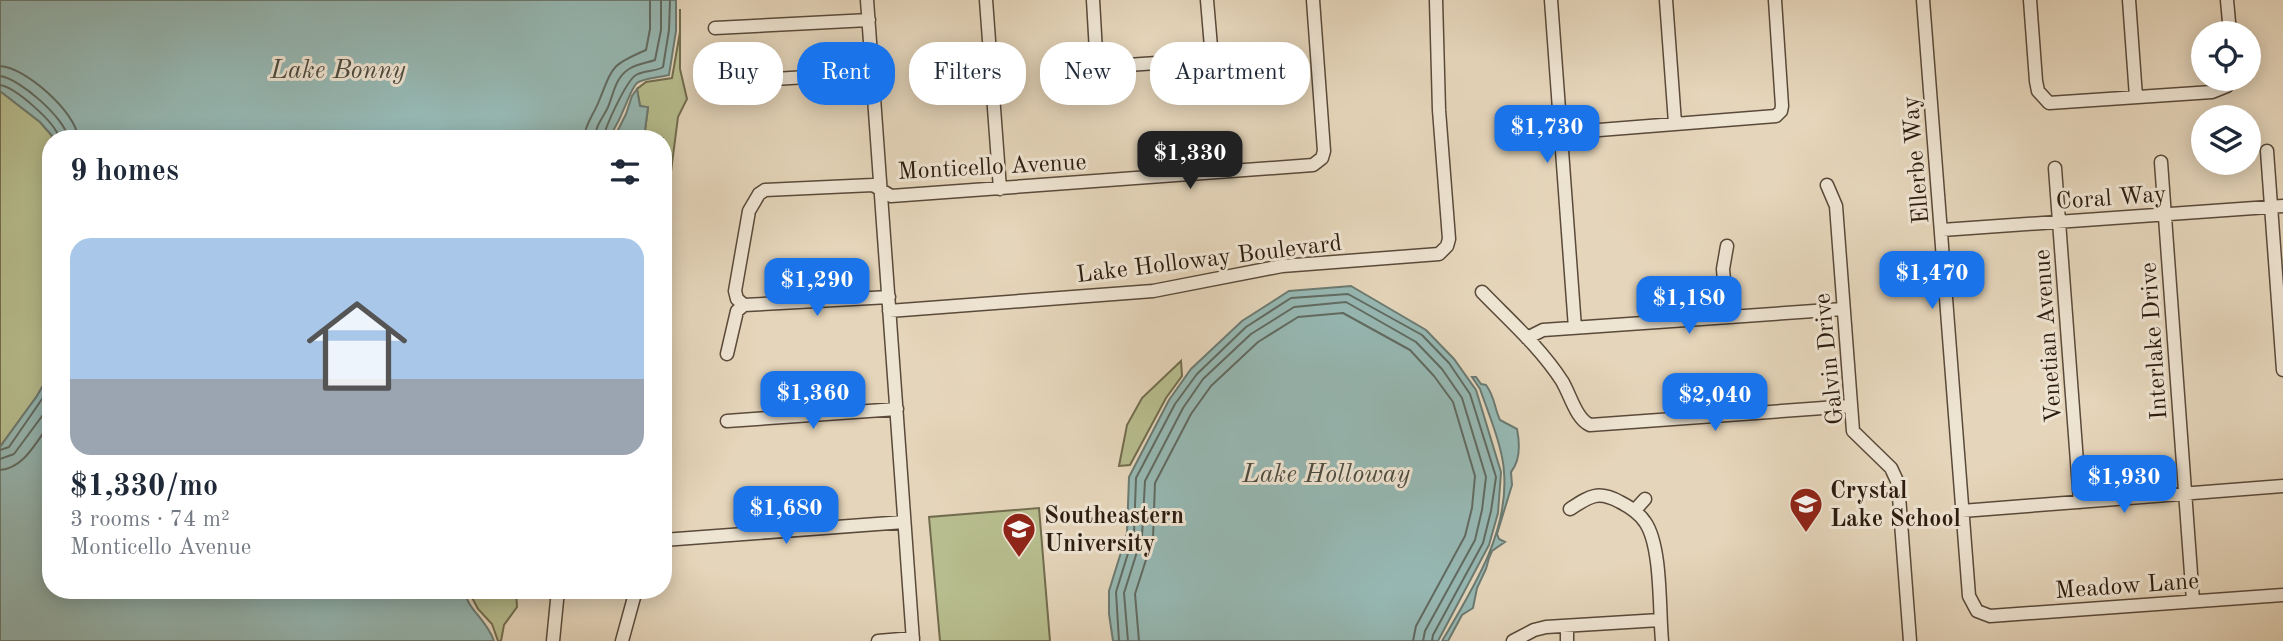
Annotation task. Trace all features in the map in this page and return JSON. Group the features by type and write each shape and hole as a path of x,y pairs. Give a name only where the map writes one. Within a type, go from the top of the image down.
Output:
{"street":[{"path":"867,0 870,42"},
{"path":"986,0 1000,189"},
{"path":"1093,0 1096,52 1104,63 1114,66 1201,60 1211,47 1207,0"},
{"name":"Monticello Avenue","path":"744,305 737,299 735,291 748,211 759,194 765,190 873,185 891,196 1313,165 1324,151 1313,0"},
{"name":"Lake Holloway Boulevard","path":"889,312 1153,291 1282,266 1439,254 1447,246 1449,226 1439,110 1436,0"},
{"path":"1551,0 1575,328"},
{"path":"1666,0 1675,123"},
{"path":"1561,133 1770,117 1779,114 1782,106 1775,0"},
{"name":"Ellerbe Way","path":"1923,0 1969,596 1976,609"},
{"path":"2030,0 2036,81 2042,98 2049,103 2214,91"},
{"path":"2129,0 2136,97"},
{"path":"2227,0 2229,21"},
{"path":"715,28 869,20"},
{"path":"874,105 913,640 878,641"},
{"path":"2267,151 2277,206 2283,370"},
{"name":"Interlake Drive","path":"2161,162 2193,601"},
{"name":"Venetian Avenue","path":"2055,168 2080,502"},
{"name":"Galvin Drive","path":"1827,185 1836,206 1853,430 1891,468 1898,483 1910,641"},
{"name":"Coral Way","path":"1942,230 2277,206"},
{"path":"1727,246 1723,269 1727,317"},
{"path":"1482,292 1559,376 1584,422 1598,425 1851,406"},
{"path":"727,354 737,311 744,305 888,297"},
{"path":"1527,338 1543,330 1843,309"},
{"path":"727,421 897,410"},
{"path":"1962,510 2283,486"},
{"path":"1570,509 1589,496 1600,495 1618,500 1635,510 1645,522 1654,543 1662,641"},
{"path":"1635,510 1644,499"},
{"path":"672,539 904,522"},
{"name":"Meadow Lane","path":"1976,609 1990,616 2283,595"},
{"path":"553,641 557,599"},
{"path":"622,641 634,599"},
{"path":"1513,641 1534,630 1660,620"},
{"path":"1567,626 1567,641"}],"green space":[{"path":"680,32 680,69 687,99 678,117 672,164 672,130 645,130 648,108 640,106 637,89 646,82 672,78"},
{"path":"0,91 47,130 42,130 42,387 0,447"},
{"path":"1181,361 1182,376 1166,398 1130,465 1119,466 1127,425 1142,398"},
{"path":"1039,508 1050,641 940,641 929,517"},
{"path":"473,599 517,599 517,607 504,625 501,641 498,641 492,624"}],"water":[{"name":"Lake Bonny","path":"0,0 676,0 676,31 669,75 637,83 614,130 47,130 0,91"},
{"path":"637,89 640,106 648,107 645,130 618,130 626,114"},
{"name":"Lake Holloway","path":"1351,286 1426,330 1454,359 1476,390 1501,472 1498,513 1489,545 1438,641 1113,641 1109,591 1127,533 1129,477 1169,400 1191,369 1242,321 1289,291"},
{"path":"1472,377 1476,377 1489,389 1500,420 1517,429 1518,452 1511,472 1512,485 1497,534 1499,539 1505,542 1492,551 1477,588 1473,608 1462,615 1448,641 1442,641 1486,560 1501,517 1504,495 1503,462 1498,441 1480,389"},
{"path":"42,387 42,599 467,599 494,641 0,641 0,447"}],"place":[{"name":"Crystal Lake School","path":"1806,534"},
{"name":"Southeastern University","path":"1019,559"}]}
